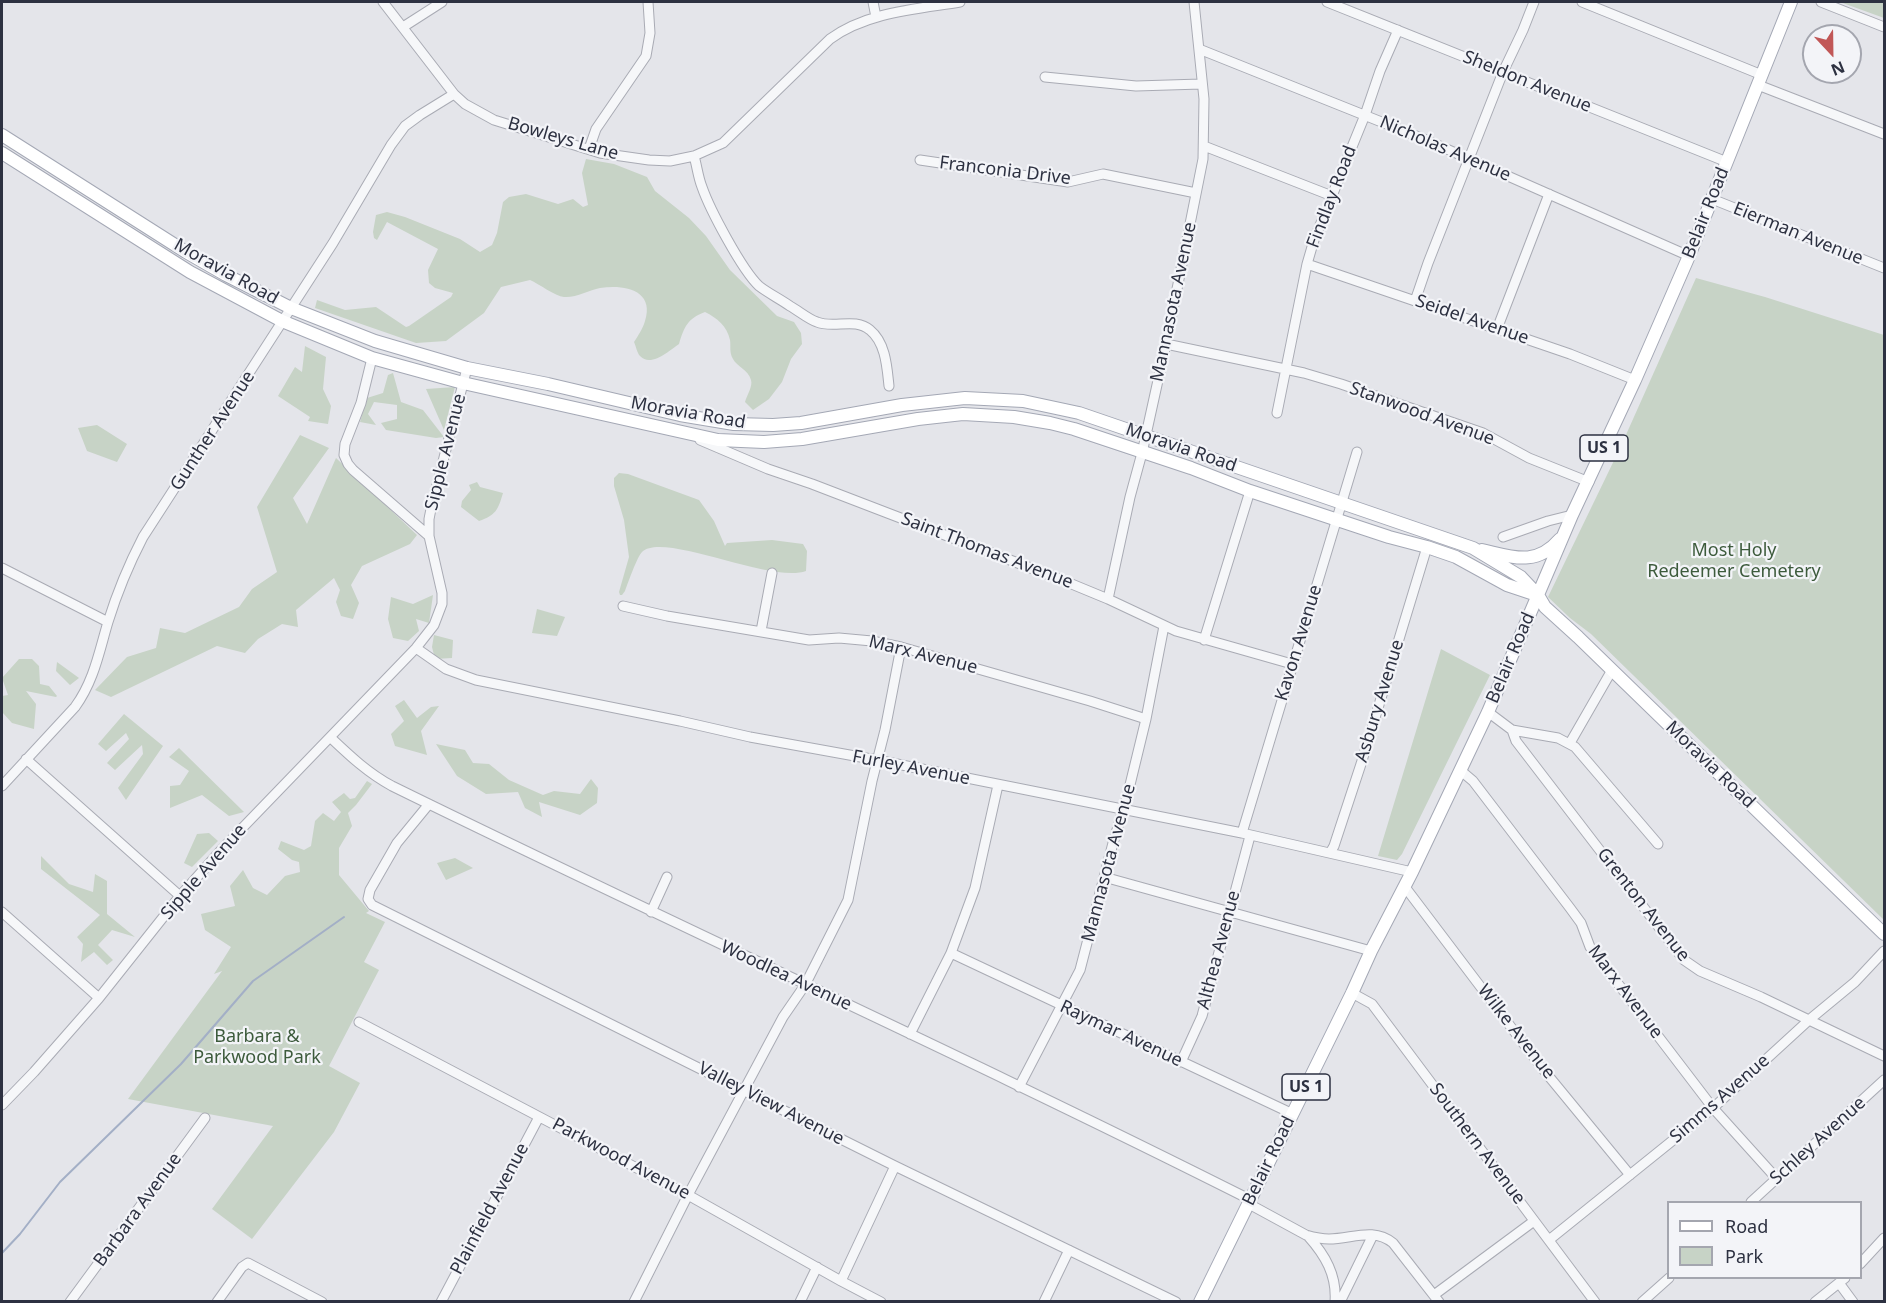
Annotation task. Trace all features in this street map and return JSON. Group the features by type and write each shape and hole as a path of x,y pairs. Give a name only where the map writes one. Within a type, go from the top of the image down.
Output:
{"main road":[{"name":"Belair Road","path":"1200,1302 1371,951 1405,887 1488,712 1572,515 1589,482 1689,256 1791,2"},
{"name":"Moravia Road","path":"2,135 186,252 291,308 375,341 467,368 548,384 680,415 734,424 801,423 936,400 965,398 998,398 1057,407 1473,548 1521,577 1538,595 1545,608 1884,934"},
{"name":"Moravia Road","path":"2,153 190,272 282,321 372,358 463,383 718,440 764,442 834,435 918,419 983,414 1050,423 1074,429 1389,537 1456,557 1507,585 1538,595"},
{"path":"1473,548 1521,559 1532,557 1551,548 1563,536"}],"street":[{"name":"Bowleys Lane","path":"383,2 454,94 472,108 494,120 600,153 658,161 694,156 714,148 732,136 830,39 851,26 876,17 960,2"},
{"path":"403,27 442,2"},
{"path":"590,149 596,129 646,56 650,33 648,2"},
{"path":"873,2 876,17"},
{"name":"Mannasota Avenue","path":"1108,599 1166,345 1204,146 1204,99 1194,2"},
{"name":"Sheldon Avenue","path":"1327,2 1728,162"},
{"path":"1415,301 1503,72 1534,2"},
{"path":"1582,2 1884,134"},
{"path":"1821,2 1884,27"},
{"name":"Findlay Road","path":"1286,369 1306,264 1398,30"},
{"name":"Nicholas Avenue","path":"1199,49 1470,159 1689,256"},
{"path":"1045,77 1136,86 1202,84"},
{"name":"Gunther Avenue","path":"2,786 83,698 99,658 108,622 128,567 144,537 345,223 391,145 405,126 454,94"},
{"path":"1204,146 1332,196"},
{"path":"694,156 709,204 737,256 754,280 814,321 821,324 856,324 870,330 882,349 889,386"},
{"name":"Franconia Drive","path":"920,160 1068,182 1103,174 1196,193"},
{"path":"1497,329 1549,194"},
{"name":"Eierman Avenue","path":"1712,199 1884,268"},
{"name":"Seidel Avenue","path":"1306,264 1570,354 1635,380"},
{"name":"Stanwood Avenue","path":"1166,345 1286,369 1341,384 1471,429 1529,458 1589,482"},
{"path":"372,358 357,417 345,444 345,460 366,482 429,536"},
{"name":"Sipple Avenue","path":"2,1105 99,998 180,896 269,799 331,738 416,648 434,625 442,604 442,593 429,536 429,519 467,368"},
{"path":"1277,413 1286,369"},
{"name":"Saint Thomas Avenue","path":"684,432 768,469 1108,599 1164,626 1204,640 1292,664"},
{"name":"Kavon Avenue","path":"1246,835 1292,664 1357,452"},
{"path":"1204,640 1250,490"},
{"path":"1503,537 1572,515"},
{"name":"Asbury Avenue","path":"1330,853 1361,764 1427,547"},
{"path":"2,568 108,622"},
{"path":"761,631 772,573"},
{"name":"Marx Avenue","path":"623,606 667,616 809,640 839,638 901,647 1146,719"},
{"name":"Mannasota Avenue","path":"1019,1088 1080,970 1146,719 1164,626"},
{"path":"634,1302 688,1195 783,1017 805,985 848,900 901,647"},
{"name":"Furley Avenue","path":"416,648 446,669 476,680 680,720 750,737 877,760 1246,835 1412,872"},
{"path":"1570,743 1612,670"},
{"path":"1488,712 1512,730 1558,738 1570,743 1583,755 1658,844"},
{"name":"Grenton Avenue","path":"1512,730 1516,741 1684,960 1700,971 1884,1056"},
{"name":"Woodlea Avenue","path":"331,738 374,776 651,912 910,1034 1250,1202 1308,1236 1331,1239 1373,1235"},
{"path":"26,759 180,896"},
{"name":"Marx Avenue","path":"1460,770 1473,781 1570,908 1581,923 1595,953 1713,1107 1777,1179"},
{"path":"910,1034 951,952 975,888 998,785"},
{"name":"Valley View Avenue","path":"429,804 397,843 370,890 369,902 372,905 895,1166 1176,1302"},
{"name":"Althea Avenue","path":"1181,1062 1202,1017 1246,835"},
{"path":"651,912 667,877"},
{"path":"1104,877 1371,951"},
{"name":"Wilke Avenue","path":"1405,887 1542,1068 1630,1175"},
{"path":"2,912 99,998"},
{"name":"Simms Avenue","path":"1549,1240 1713,1107 1809,1020 1855,982 1884,951"},
{"name":"Raymar Avenue","path":"951,952 1293,1114"},
{"name":"Southern Avenue","path":"1352,993 1372,1004 1595,1302"},
{"name":"Parkwood Avenue","path":"359,1022 688,1195 881,1302"},
{"name":"Schley Avenue","path":"1753,1201 1884,1080"},
{"name":"Plainfield Avenue","path":"441,1302 539,1116"},
{"name":"Barbara Avenue","path":"70,1302 205,1118"},
{"path":"841,1281 895,1166"},
{"path":"1340,1302 1373,1235 1384,1236 1393,1243 1437,1298 1534,1221"},
{"path":"1308,1236 1319,1248 1331,1270 1335,1285 1335,1302"},
{"path":"1862,1262 1884,1238"},
{"path":"1044,1302 1069,1250"},
{"path":"217,1302 242,1267 248,1263 322,1302"},
{"path":"800,1302 817,1267"},
{"path":"1642,1302 1668,1279"},
{"path":"1815,1302 1842,1280 1853,1302"}],"green space":[{"path":"1840,2 1884,2 1884,18"},
{"path":"586,159 614,164 647,177 655,191 689,218 706,236 730,270 777,316 794,322 801,333 802,344 791,359 782,382 769,399 753,410 745,402 751,385 750,376 733,359 729,335 724,327 705,312 691,320 679,344 655,359 644,359 638,353 634,342 645,321 646,302 635,291 619,287 600,288 564,297 530,280 501,287 484,313 446,341 416,343 315,308 317,300 345,310 376,307 406,327 409,326 451,297 453,293 435,288 429,283 428,270 438,249 387,222 377,240 373,232 376,215 387,212 405,217 460,239 480,252 492,245 497,233 503,202 509,197 526,194 558,204 573,199 583,207 588,205 582,173"},
{"name":"Most Holy Redeemer Cemetery","path":"1696,278 1765,297 1884,335 1884,920 1591,634 1548,597 1621,446"},
{"path":"305,346 326,357 323,389 331,406 328,424 308,421 310,417 278,396 295,367 302,372"},
{"path":"393,373 401,402 423,410 444,437 436,438 386,430 381,423 397,419 397,405 374,402 368,414 376,425 360,422 367,398 383,393 388,375"},
{"path":"455,387 444,430 426,389"},
{"path":"97,425 127,444 117,462 87,451 78,428"},
{"path":"300,435 329,448 293,498 307,524 336,458 417,535 410,544 362,566 351,585 359,603 353,619 341,616 336,602 340,590 334,578 296,610 298,627 282,624 258,639 245,653 217,646 111,697 95,690 127,657 156,648 160,628 185,633 239,607 252,589 277,572 257,507"},
{"path":"619,473 628,474 699,500 714,521 725,546 727,543 772,540 803,544 807,551 806,571 790,573 769,571 694,552 654,547 642,552 625,591 620,595 629,557 624,520 614,486 614,478"},
{"path":"477,482 480,487 503,493 496,511 479,521 461,507 462,501 471,490 469,485"},
{"path":"433,595 429,623 416,619 419,631 408,641 393,638 388,619 391,597 413,604"},
{"path":"537,609 565,617 557,636 532,633"},
{"path":"434,635 453,640 452,658 435,659 432,647"},
{"path":"1441,649 1490,675 1402,854 1397,860 1378,856"},
{"path":"19,659 32,659 39,666 40,684 49,686 57,696 26,691 36,704 34,729 12,723 2,712 2,696 8,695 2,678"},
{"path":"57,662 79,678 70,685 56,671"},
{"path":"404,700 417,718 431,707 439,706 421,731 427,755 395,746 391,734 404,721 395,706"},
{"path":"124,714 163,746 126,800 118,788 143,754 142,745 115,770 107,763 129,739 126,733 106,751 98,744"},
{"path":"436,744 465,750 473,763 489,764 509,780 543,795 554,791 580,794 591,779 598,788 597,803 580,815 539,802 542,817 525,808 518,792 486,794 457,776"},
{"path":"179,748 244,812 229,816 202,795 170,808 170,786 180,785 189,771 169,757"},
{"name":"Barbara & Parkwood Park","path":"367,781 372,784 348,813 352,826 339,848 339,875 369,911 366,913 385,922 364,962 379,970 329,1066 360,1083 334,1132 252,1239 212,1209 273,1126 128,1099 222,971 214,974 231,947 205,930 201,914 235,906 230,886 243,870 253,888 267,895 285,876 300,872 299,862 292,860 278,849 281,841 304,850 311,846 315,821 323,813 334,821 341,812 332,802 344,793 350,799 355,798"},
{"path":"209,833 218,841 192,867 184,863 197,834"},
{"path":"41,856 69,884 93,892 95,874 107,881 107,914 135,937 112,930 98,945 113,960 107,965 94,952 81,962 83,944 77,937 100,915 41,869"},
{"path":"455,858 473,868 446,880 437,863"}],"waterway":[{"path":"2,1253 20,1234 60,1182 181,1064 253,981 344,917"}]}
